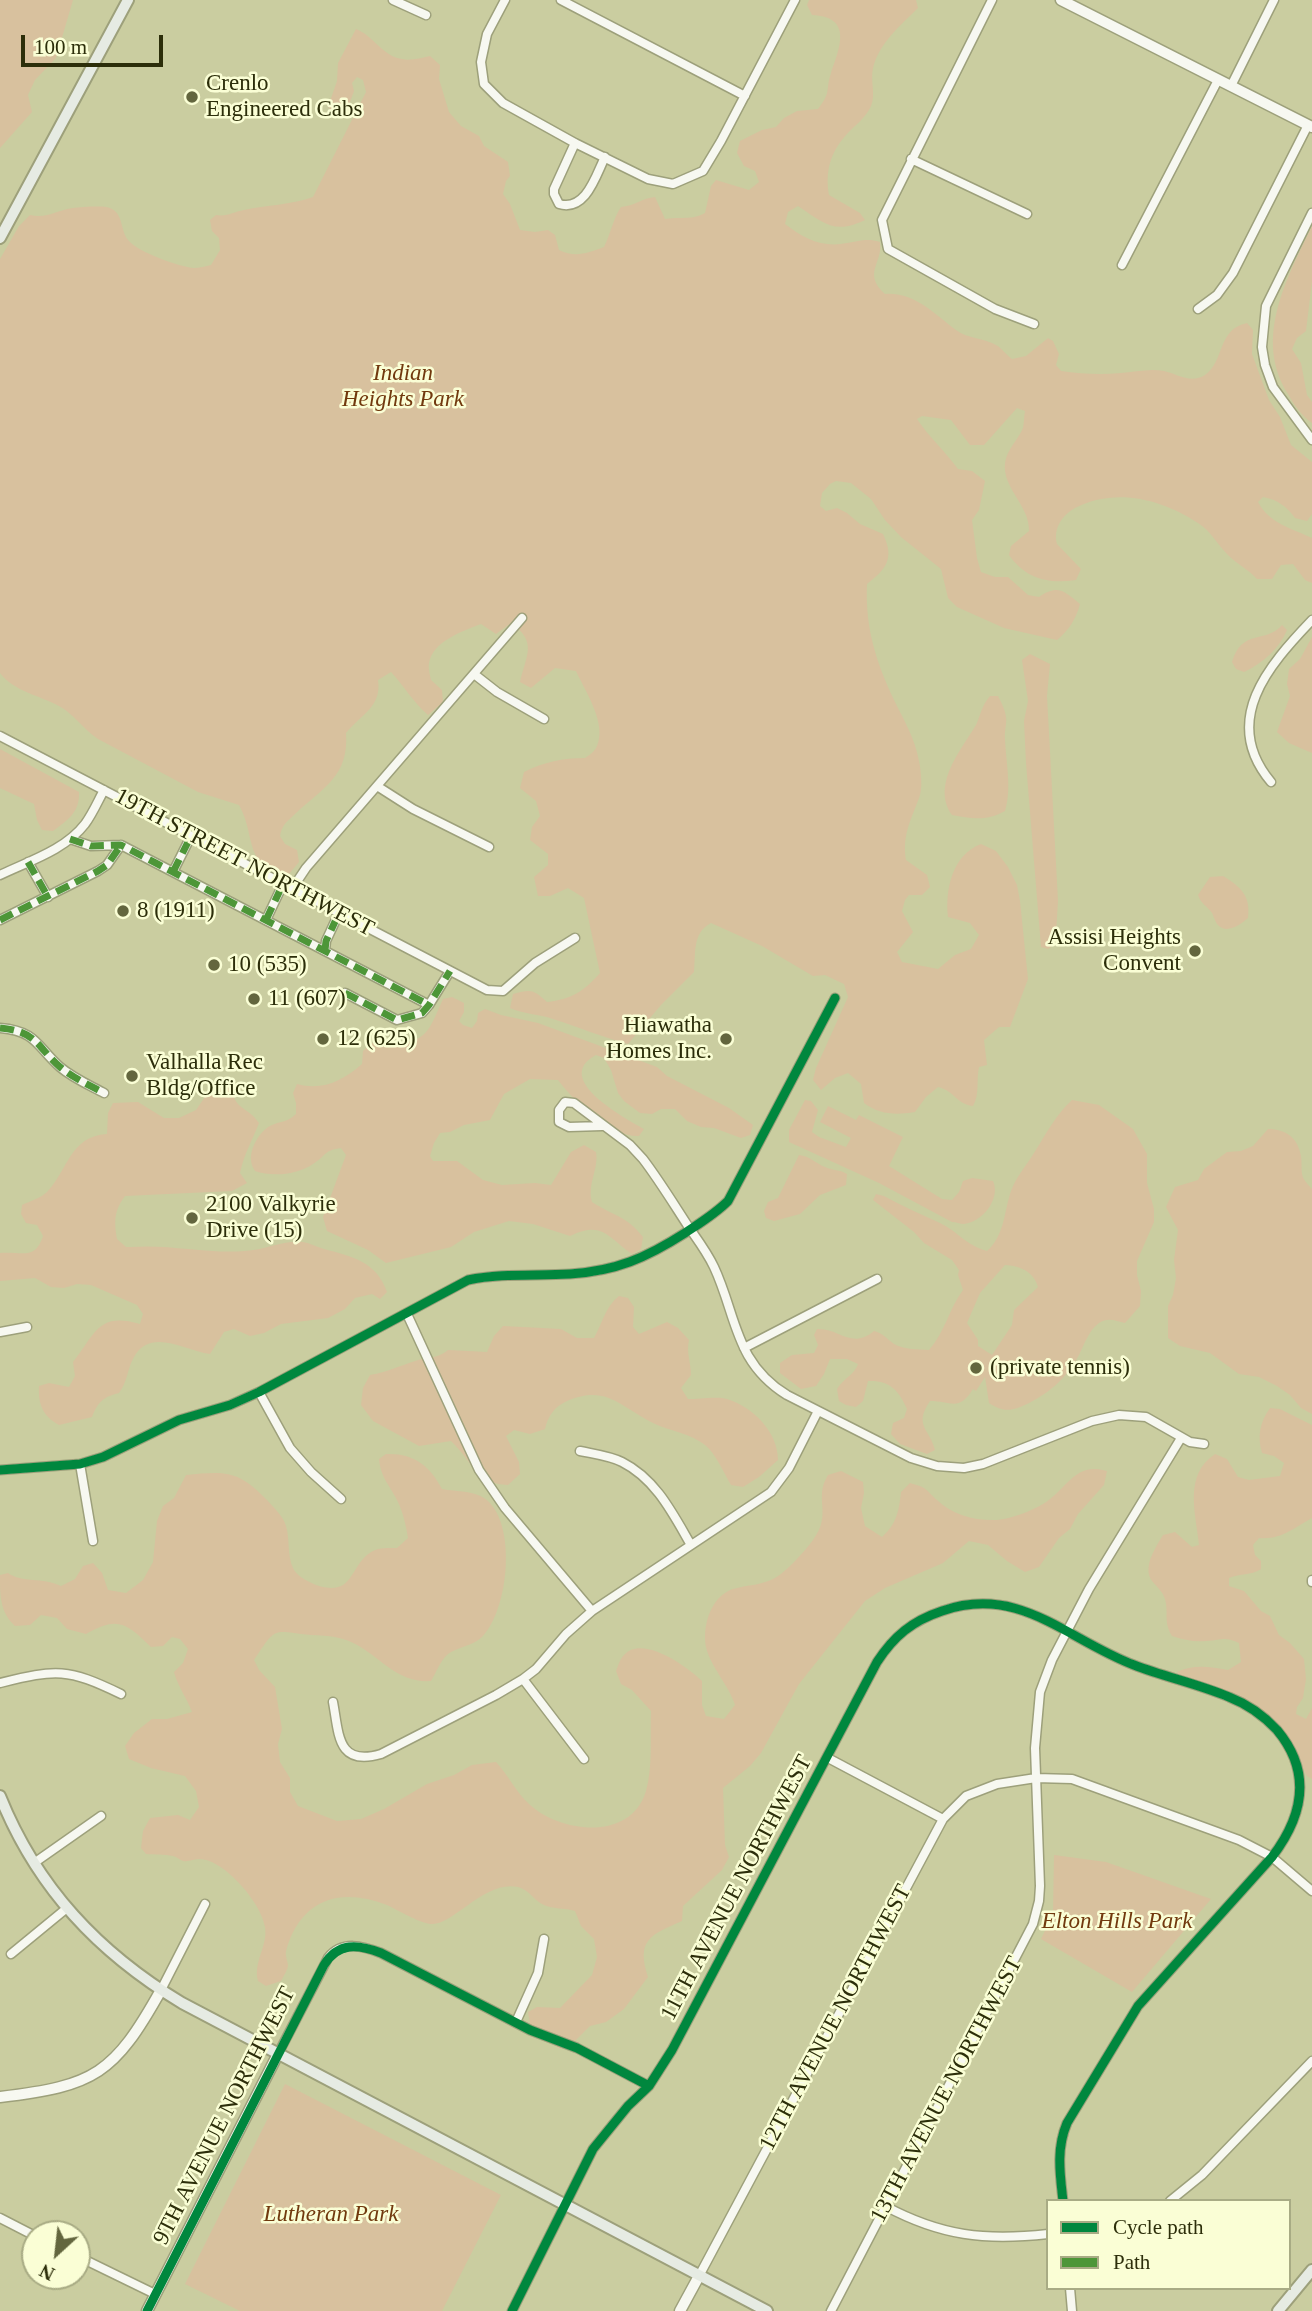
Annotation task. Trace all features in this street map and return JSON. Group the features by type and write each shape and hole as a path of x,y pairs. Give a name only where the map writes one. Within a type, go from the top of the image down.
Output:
{"main road":[{"path":"0,238 128,0"},
{"path":"1,1803 34,1863 67,1908 100,1944 160,1990 767,2311"},
{"path":"1278,2311 1312,2270"}],"street":[{"path":"393,0 426,15"},
{"path":"505,0 487,34 481,62 484,84 503,103 575,143 648,179 673,184 702,171 745,96 794,0"},
{"path":"561,0 745,96"},
{"path":"992,0 881,220 888,249 995,309 1034,324"},
{"path":"1061,0 1310,126 1233,273 1217,295 1198,310"},
{"path":"1231,86 1274,0"},
{"path":"1122,265 1218,80"},
{"path":"575,143 554,188 559,204 574,205 584,197 605,157"},
{"path":"911,159 1027,214"},
{"path":"1312,213 1266,306 1262,338 1265,365 1273,387 1312,440"},
{"path":"292,889 306,868 522,618"},
{"path":"1271,782 1250,748 1254,697 1281,653 1312,620"},
{"path":"474,674 497,692 544,719"},
{"name":"19TH STREET NORTHWEST","path":"0,736 487,990 503,991 535,963 575,938"},
{"path":"377,786 402,803 489,847"},
{"path":"0,875 70,839 86,822 104,790"},
{"path":"173,872 191,836"},
{"path":"70,839 91,846 121,845 429,1005"},
{"path":"0,920 107,865 121,845"},
{"path":"28,862 48,897"},
{"path":"266,920 283,884"},
{"path":"325,950 326,941 339,913"},
{"path":"345,993 397,1020 422,1013 450,971"},
{"path":"0,1470 80,1464 117,1451 187,1417 230,1405 259,1392 468,1280 586,1272 629,1263 658,1251 721,1208 733,1193 835,998"},
{"path":"0,1028 30,1037 71,1075 104,1093"},
{"path":"602,1126 569,1127 559,1122 559,1110 565,1102 574,1103 635,1150 715,1268 744,1348 769,1382 787,1395 925,1464 950,1468 983,1464 1092,1421 1119,1415 1132,1414 1146,1418 1190,1443 1204,1444"},
{"path":"744,1348 877,1279"},
{"path":"407,1314 479,1469 505,1508 592,1611"},
{"path":"0,1332 27,1327"},
{"path":"259,1392 290,1448 311,1472 341,1499"},
{"path":"333,1702 343,1747 358,1757 369,1757 381,1754 462,1713 523,1679 592,1611 771,1492 789,1468 818,1411"},
{"name":"13TH AVENUE NORTHWEST","path":"831,2311 1033,1924 1040,1901 1041,1886 1035,1724 1040,1692 1052,1660 1089,1589 1181,1438"},
{"path":"580,1451 615,1459 639,1473 659,1492 691,1545"},
{"path":"80,1464 93,1541"},
{"name":"11TH AVENUE NORTHWEST","path":"512,2311 565,2203 601,2138 649,2086 673,2050 877,1662 898,1634 912,1623 956,1607 980,1603 998,1603 1028,1611 1127,1662 1230,1697 1258,1714 1282,1735 1298,1759 1303,1773 1303,1789 1294,1825 1272,1857 1152,1989 1134,2013 1063,2132 1059,2154 1063,2199"},
{"path":"0,1683 44,1672 61,1672 96,1682 121,1694"},
{"path":"523,1679 584,1759"},
{"path":"828,1758 943,1819"},
{"name":"12TH AVENUE NORTHWEST","path":"680,2311 943,1819 966,1796 997,1784 1036,1778 1057,1777 1086,1782 1239,1840 1272,1857 1312,1891"},
{"path":"34,1863 102,1816"},
{"path":"0,2096 65,2087 98,2072 121,2052 142,2023 205,1904"},
{"path":"11,1954 67,1908"},
{"path":"544,1939 538,1973 516,2022 577,2048 649,2086"},
{"name":"9TH AVENUE NORTHWEST","path":"147,2311 332,1953 346,1947 363,1946 516,2022"},
{"path":"1172,2199 1202,2175 1312,2061"},
{"path":"885,2206 921,2224 966,2235 1007,2238 1046,2234"},
{"path":"0,2218 21,2229"},
{"path":"91,2263 155,2294"},
{"path":"1070,2290 1072,2311"}],"green space":[{"path":"0,0 73,0 56,58 35,80 28,95 32,112 0,148"},
{"name":"Indian Heights Park","path":"809,0 916,0 918,8 880,50 873,68 871,106 846,135 830,163 829,195 860,213 865,220 837,227 822,222 798,206 788,212 785,224 799,234 822,243 867,240 880,242 874,274 878,287 885,294 896,294 915,300 961,333 996,345 1012,359 1026,356 1048,338 1053,341 1059,354 1056,365 1061,371 1106,374 1153,370 1200,378 1216,362 1231,332 1237,326 1247,323 1253,330 1252,354 1269,400 1280,417 1291,445 1312,462 1312,514 1307,521 1295,518 1285,507 1273,500 1263,497 1258,502 1275,520 1312,538 1312,583 1305,580 1293,564 1281,565 1272,579 1257,579 1228,555 1203,526 1154,502 1122,497 1090,502 1066,514 1058,528 1057,544 1081,569 1076,580 1056,581 1030,575 1009,555 1011,546 1029,531 1025,513 1005,472 1006,458 1023,428 1025,411 1017,408 984,445 970,445 951,420 922,416 917,419 958,469 972,471 985,481 979,510 972,520 981,572 995,577 1008,577 1028,595 1039,597 1056,590 1080,604 1072,624 1057,640 1004,628 957,607 948,598 941,569 901,537 871,499 851,483 836,481 822,493 820,506 826,511 837,508 847,513 860,524 883,534 887,543 887,563 867,584 868,615 882,673 909,731 921,775 921,790 905,843 906,860 927,875 930,887 922,895 909,895 905,900 902,911 913,932 897,952 902,962 938,969 955,955 971,949 979,935 970,923 948,917 947,907 953,874 963,856 971,849 981,844 996,851 1017,885 1028,979 1010,1027 999,1027 984,1040 987,1065 979,1067 973,1106 963,1103 938,1087 915,1112 882,1112 864,1103 861,1084 848,1073 835,1078 821,1090 813,1080 848,997 844,984 825,975 813,976 762,946 711,923 698,938 694,972 628,1044 548,1017 510,1008 513,994 532,991 547,1002 563,999 582,990 600,973 584,898 568,888 550,896 538,896 534,877 548,865 548,854 530,840 532,827 540,816 536,801 520,788 524,772 554,761 585,758 592,753 599,737 597,717 576,671 555,668 531,688 520,682 527,656 527,643 525,636 511,623 496,634 481,624 450,638 436,649 429,669 431,680 442,690 443,702 428,715 391,672 378,680 374,703 346,733 343,760 333,780 287,821 282,829 280,836 285,844 297,850 299,862 289,874 264,865 257,858 239,805 198,792 98,739 64,709 20,689 0,673 0,259 19,226 30,215 47,215 76,208 106,207 116,212 126,237 141,250 188,267 211,265 220,250 219,238 212,231 210,220 216,215 313,197 366,92 363,80 357,77 352,83 354,91 347,110 336,114 328,107 337,81 338,63 356,29 395,57 408,60 430,56 440,65 439,79 449,112 461,126 479,136 484,146 508,162 510,176 503,194 520,230 548,230 555,235 559,250 571,254 587,253 604,247 621,207 655,197 665,219 695,217 705,213 711,186 716,180 749,190 759,182 755,171 744,166 737,153 740,141 762,130 776,127 784,118 797,111 818,109 827,94 840,35 834,21 812,15 807,5"},
{"path":"1312,226 1312,281 1306,331 1297,338 1292,349 1301,363 1307,395 1312,402 1312,423 1298,410 1288,394 1278,373 1273,352 1277,309"},
{"path":"1282,625 1287,630 1270,655 1244,672 1236,669 1232,662 1236,651 1242,645 1248,640 1276,631"},
{"path":"1312,637 1312,753 1289,743 1277,732 1290,696 1287,684 1289,669 1300,659"},
{"path":"1030,654 1050,664 1047,696 1058,901 1056,933 1052,946 1048,949 1041,947 1026,763 1024,721 1028,701 1022,660"},
{"path":"990,696 998,696 1006,717 1008,785 1005,811 979,818 952,815 946,804 946,780"},
{"path":"0,749 79,792 75,810 53,831 42,830 34,804 0,788"},
{"path":"1223,876 1240,888 1249,910 1248,918 1229,929 1217,924 1198,895 1210,877"},
{"path":"452,997 464,1003 464,1012 459,1021 463,1025 472,1028 478,1013 485,1009 538,1023 657,1067 667,1076 729,1108 753,1125 750,1135 741,1138 714,1128 701,1127 687,1121 675,1109 661,1109 652,1114 640,1113 624,1101 604,1058 596,1055 584,1065 582,1075 586,1086 609,1107 644,1129 639,1136 628,1135 605,1125 583,1108 558,1080 530,1079 504,1094 490,1120 440,1133 430,1156 433,1161 457,1161 483,1180 502,1185 551,1185 571,1152 584,1145 596,1152 592,1202 625,1220 637,1230 643,1237 641,1249 632,1254 610,1236 597,1230 570,1236 533,1224 509,1221 474,1232 451,1247 386,1263 368,1250 327,1231 323,1217 346,1155 341,1148 328,1152 307,1168 277,1174 255,1171 251,1161 252,1150 266,1128 296,1114 293,1093 297,1084 315,1086 340,1080 362,1064 363,1051 372,1043 409,1042 422,1036 443,999"},
{"path":"218,1078 232,1085 238,1104 259,1123 240,1173 247,1183 232,1191 125,1196 116,1216 117,1239 126,1247 231,1252 288,1242 306,1243 362,1262 377,1273 387,1292 380,1299 372,1294 355,1298 345,1309 328,1318 281,1324 264,1333 250,1336 234,1329 224,1332 210,1354 169,1343 150,1343 141,1348 134,1357 119,1393 102,1401 92,1417 59,1425 49,1418 43,1409 39,1399 39,1386 49,1383 69,1387 75,1376 73,1362 99,1328 115,1321 140,1324 143,1314 137,1305 91,1285 51,1287 35,1278 0,1281 0,1253 32,1252 40,1244 43,1236 37,1225 26,1223 21,1214 22,1205 47,1192 77,1147 95,1136 107,1134 108,1113 113,1103 138,1102 164,1118 179,1118 196,1110"},
{"path":"805,1100 811,1101 818,1110 812,1132 819,1137 846,1147 851,1138 820,1122 828,1106 856,1120 859,1115 903,1137 889,1166 942,1199 952,1200 963,1181 972,1178 993,1181 995,1195 989,1208 971,1222 952,1222 879,1183 789,1142 789,1130"},
{"path":"1072,1100 1099,1105 1133,1129 1147,1154 1147,1183 1154,1209 1154,1222 1137,1261 1140,1306 1125,1323 1109,1320 1095,1326 1064,1377 1045,1394 1023,1406 1004,1410 989,1403 985,1377 976,1391 973,1389 959,1403 930,1401 925,1409 923,1422 935,1450 927,1454 900,1444 891,1434 893,1423 904,1418 907,1409 897,1392 887,1384 868,1381 863,1401 856,1407 839,1401 837,1389 858,1364 847,1359 830,1359 816,1386 801,1389 780,1373 780,1363 792,1355 814,1353 818,1345 814,1335 817,1329 859,1339 874,1331 898,1346 929,1350 963,1290 959,1270 952,1260 924,1243 873,1200 876,1194 940,1223 987,1251 1001,1230 1016,1181","holes":["1005,1265 1030,1274 1038,1287 1014,1310 1012,1325 992,1355 978,1346 978,1340 967,1323 980,1293"]},
{"path":"1268,1129 1286,1133 1297,1144 1303,1176 1312,1189 1312,1414 1301,1408 1290,1395 1277,1386 1259,1377 1239,1374 1210,1353 1180,1346 1168,1338 1168,1306 1176,1278 1174,1260 1178,1230 1166,1207 1175,1187 1198,1180 1204,1169 1227,1152 1241,1151 1253,1146"},
{"path":"799,1155 847,1174 846,1185 820,1195 800,1214 774,1221 766,1218 764,1211 768,1202 778,1198"},
{"path":"619,1296 628,1298 634,1307 633,1327 639,1334 667,1322 678,1328 689,1340 691,1375 681,1388 688,1399 727,1399 755,1414 769,1431 774,1440 778,1460 759,1477 743,1487 731,1485 713,1453 699,1441 655,1424 613,1400 593,1395 581,1396 558,1406 545,1429 530,1434 514,1430 506,1436 519,1462 520,1474 508,1485 497,1484 482,1476 451,1441 419,1446 373,1421 361,1405 363,1388 370,1375 436,1357 448,1350 487,1352 494,1336 503,1326 561,1329 577,1338 594,1338 607,1310"},
{"path":"1270,1408 1280,1409 1312,1425 1312,1518 1281,1535 1259,1538 1253,1545 1255,1555 1261,1561 1261,1569 1229,1578 1229,1586 1244,1591 1261,1611 1270,1616 1279,1635 1304,1659 1306,1679 1303,1698 1296,1714 1306,1719 1312,1708 1312,1779 1307,1776 1274,1719 1182,1682 1177,1672 1183,1669 1202,1667 1228,1670 1241,1662 1239,1643 1226,1639 1193,1641 1172,1636 1165,1599 1149,1575 1151,1557 1163,1535 1175,1532 1192,1547 1199,1545 1194,1508 1195,1484 1205,1463 1215,1454 1227,1459 1238,1477 1249,1480 1280,1476 1284,1463 1274,1456 1262,1453 1260,1447 1260,1429"},
{"path":"386,1454 405,1456 420,1462 442,1489 472,1493 488,1501 503,1530 506,1569 498,1609 491,1625 482,1637 448,1654 431,1681 420,1681 401,1675 359,1646 330,1636 276,1633 254,1660 259,1670 275,1687 282,1729 278,1744 280,1762 290,1778 290,1792 298,1806 337,1821 361,1819 427,1784 454,1775 472,1765 496,1762 520,1794 542,1814 576,1826 594,1828 626,1819 638,1807 646,1791 650,1762 651,1711 632,1690 621,1684 616,1671 621,1658 632,1650 642,1648 676,1661 702,1681 702,1705 706,1716 724,1719 735,1705 706,1647 705,1630 710,1613 725,1593 775,1578 806,1549 822,1522 822,1491 828,1475 841,1471 863,1482 861,1508 865,1526 882,1537 896,1516 901,1492 910,1483 925,1489 957,1513 973,1518 997,1520 1021,1514 1043,1504 1079,1473 1096,1469 1107,1471 1104,1485 1078,1514 1070,1529 1059,1538 1039,1567 1025,1572 988,1545 969,1541 943,1563 885,1588 865,1601 799,1684 761,1753 750,1766 723,1788 725,1845 729,1857 722,1870 683,1906 682,1921 648,1940 644,1955 648,1977 624,2009 606,2022 590,2026 574,2042 559,2048 531,2030 528,2012 537,2007 560,2008 592,1975 597,1957 594,1939 581,1926 575,1911 544,1905 518,1887 493,1890 440,1923 431,1924 369,1899 338,1898 324,1902 311,1909 292,1934 286,1951 288,1966 281,1981 266,1986 258,1981 257,1967 265,1927 257,1907 241,1885 210,1861 183,1861 170,1855 146,1854 141,1848 143,1831 150,1818 178,1815 190,1820 199,1807 196,1791 185,1776 151,1768 129,1759 125,1746 134,1733 152,1719 167,1719 192,1712 174,1672 183,1663 188,1649 180,1639 172,1637 163,1646 151,1647 135,1632 114,1624 86,1634 67,1629 57,1618 41,1615 30,1625 15,1626 6,1615 2,1603 0,1575 8,1573 61,1586 75,1579 83,1566 93,1563 102,1573 108,1590 126,1593 143,1580 153,1562 157,1521 163,1506 174,1498 186,1475 211,1473 231,1475 257,1490 285,1522 291,1563 295,1571 315,1585 338,1587 349,1580 370,1552 381,1548 397,1548 408,1538 401,1509 380,1466 379,1459"},
{"name":"Elton Hills Park","path":"1054,1855 1106,1862 1211,1899 1132,1992 1041,1939 1053,1914"},
{"name":"Lutheran Park","path":"285,2084 501,2195 442,2311 240,2311 185,2284"}],"marked path":[{"path":"173,872 191,836"},
{"path":"70,839 91,846 121,845 429,1005"},
{"path":"0,920 98,871 107,865 121,845"},
{"path":"28,862 48,897"},
{"path":"266,920 283,884"},
{"path":"325,950 326,941 339,913"},
{"path":"345,993 397,1020 422,1013 450,971"},
{"path":"0,1028 29,1036 65,1071 104,1093"}],"cycle path":[{"path":"0,1470 80,1464 103,1457 179,1420 230,1405 259,1392 468,1280 602,1270 630,1262 671,1242 728,1201 835,998"},
{"path":"512,2311 593,2149 628,2106 649,2086 672,2050 877,1662 890,1644 913,1625 942,1611 970,1605 995,1604 1019,1609 1134,1665 1242,1703 1261,1715 1277,1730 1288,1746 1299,1778 1297,1809 1283,1841 1272,1857 1138,2006 1067,2123 1060,2152 1063,2199"},
{"path":"147,2311 324,1965 342,1949 357,1947 381,1953 530,2030 577,2048 649,2086"}],"place":[{"name":"Crenlo Engineered Cabs","path":"192,97"},
{"name":"8 (1911)","path":"123,911"},
{"name":"Assisi Heights Convent","path":"1195,951"},
{"name":"10 (535)","path":"214,965"},
{"name":"11 (607)","path":"254,999"},
{"name":"12 (625)","path":"323,1039"},
{"name":"Hiawatha Homes Inc.","path":"726,1039"},
{"name":"Valhalla Rec Bldg/Office","path":"132,1076"},
{"name":"2100 Valkyrie Drive (15)","path":"192,1218"},
{"name":"(private tennis)","path":"976,1368"}]}
